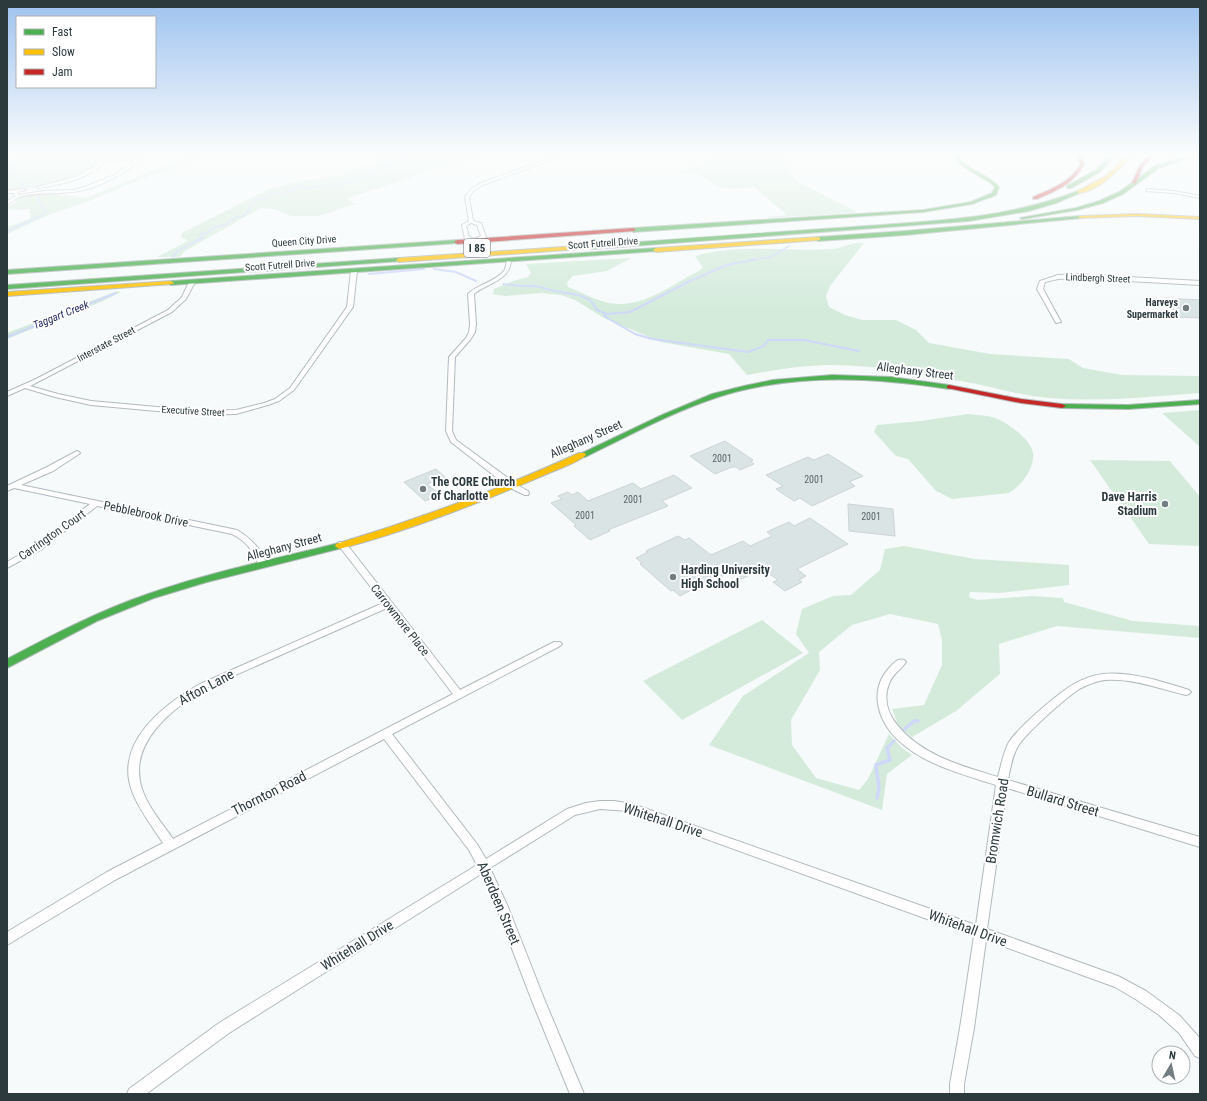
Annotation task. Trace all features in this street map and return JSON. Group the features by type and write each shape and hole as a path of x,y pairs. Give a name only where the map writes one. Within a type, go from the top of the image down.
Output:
{"main road":[{"name":"Queen City Drive","path":"7,272 915,212 949,206"},
{"name":"I 85","path":"7,279 892,220 972,211 994,206"},
{"name":"I 85","path":"7,287 906,226 991,216 1036,206"},
{"path":"906,226 988,221 1065,211 1083,206"},
{"name":"Scott Futrell Drive","path":"7,294 905,233 1097,215 1200,218"},
{"name":"Alleghany Street","path":"7,664 86,623 124,606 175,588 342,544 434,516 513,486 708,398 747,386 795,379 834,376 889,379 937,385 1037,403 1078,407 1113,408 1200,402"}],"street":[{"path":"469,206 471,222"},
{"path":"471,222 479,224 484,238 475,241 467,238 464,225 471,222"},
{"path":"509,260 508,269 504,275 479,286 471,294 472,331 467,341 452,357 449,431 453,441 524,493"},
{"name":"Executive Street","path":"25,386 57,396 91,403 202,413 236,412 266,404 277,400 292,389 350,307 354,271"},
{"name":"Lindbergh Street","path":"1058,322 1040,289 1043,281 1050,278 1075,276 1200,283"},
{"name":"Interstate Street","path":"7,394 173,308 184,298 192,282"},
{"path":"10,487 50,469 77,453"},
{"name":"Pebblebrook Drive","path":"10,487 96,503 234,532 251,542 257,550 264,565"},
{"name":"Carrington Court","path":"7,565 39,546 96,503"},
{"name":"Carrowmore Place","path":"342,544 459,695"},
{"name":"Afton Lane","path":"170,844 140,796 135,784 135,760 143,739 158,719 184,697 203,686 388,604"},
{"name":"Thornton Road","path":"7,939 111,876 170,844 557,644"},
{"name":"Bullard Street","path":"901,662 887,676 881,690 884,711 896,731 903,739 924,754 937,761 1002,783 1200,842"},
{"name":"Bromwich Road","path":"957,1094 957,1084 967,1028 1002,783 1008,758 1014,744 1070,691 1077,686 1095,679 1116,677 1139,680 1186,692"},
{"name":"Aberdeen Street","path":"385,733 473,847 484,866 495,888 543,1012 577,1094"},
{"name":"Whitehall Drive","path":"134,1094 224,1028 571,812 597,804 613,804 629,807 1118,982 1141,994 1164,1010 1182,1026 1200,1050"}],"green space":[{"path":"7,206 73,206 51,214 7,234 7,227 30,219 30,209 7,210"},
{"path":"235,206 348,206 318,216 291,216 274,209 261,208 185,251 179,257 157,257 188,241 181,237 182,233"},
{"path":"777,206 846,206 857,212 768,218 787,215"},
{"path":"857,243 864,243 830,286 826,296 829,307 845,315 862,320 896,320 916,330 929,343 990,354 1069,359 1083,368 1122,375 1200,376 1200,393 1120,399 1060,399 1030,396 910,372 842,365 796,367 747,375 729,354 661,342 604,318 575,300 561,295 541,293 505,296 493,294 494,289 513,281 528,277 531,273 526,264 631,258 607,271 573,276 567,282 568,287 607,303 631,303 651,297 703,268 695,256 712,252 746,249 834,249"},
{"path":"117,291 121,292 103,301 7,339 7,333"},
{"path":"1200,410 1200,447 1162,413"},
{"path":"968,414 983,415 1003,421 1019,433 1031,448 1033,453 1032,465 1018,486 1009,493 952,499 936,491 908,459 896,456 874,432 877,425 921,421"},
{"path":"1090,460 1170,461 1200,497 1200,546 1149,544"},
{"path":"904,546 975,559 1069,565 1069,585 1000,593 970,592 969,597 977,600 1032,596 1063,598 1064,602 1133,621 1200,626 1200,638 1057,626 999,644 1000,674 956,711 912,737 899,727 892,709 924,705 942,665 942,640 938,624 890,614 852,625 819,652 820,670 791,720 792,745 816,778 859,790 868,779 889,734 902,748 912,755 887,774 882,810 709,745 743,696 809,653 796,634 802,609 833,596 851,595 880,570 885,549"},
{"path":"762,620 803,653 682,720 643,681"}],"building":[{"name":"Harveys Supermarket","path":"1164,298 1200,300 1200,318 1179,317"},
{"path":"725,441 753,460 751,461 754,464 740,470 736,467 732,467 715,474 690,456"},
{"path":"828,454 863,476 849,482 855,486 812,506 800,498 794,501 776,489 783,486 766,475 808,457 814,460"},
{"name":"The CORE Church of Charlotte","path":"436,469 445,477 427,484 440,495 425,501 404,482"},
{"path":"674,475 692,488 662,501 668,506 608,530 610,531 590,540 574,526 576,525 551,503 562,499 558,496 568,492 572,495 578,492 588,501 633,483 641,489"},
{"path":"848,504 893,509 895,536 849,531"},
{"path":"810,518 848,544 797,569 806,576 799,580 802,582 785,591 773,582 778,580 763,569 741,579 732,571 695,591 693,589 680,596 673,590 671,591 640,564 642,563 636,558 648,552 646,551 678,536 685,540 689,538 711,555 743,541 750,546 772,536 767,532 773,529 789,522 794,526"}],"waterway":[{"path":"7,231 43,215 46,210 42,206"},
{"name":"Taggart Creek","path":"173,257 177,251 204,237 200,234 209,232 214,227 225,225 236,217 243,216 249,210 250,206"},
{"path":"752,260 771,257 789,246"},
{"path":"752,260 757,259"},
{"path":"607,314 630,312 692,280 727,265 752,260"},
{"path":"369,274 424,269"},
{"path":"434,269 456,272 476,281"},
{"path":"503,284 515,286 537,286 579,295 590,300 597,310 607,314"},
{"name":"Taggart Creek","path":"7,337 116,293"},
{"path":"607,314 604,316 635,334 652,339 748,352 764,346 768,340 804,340 859,351"},
{"path":"905,729 914,721 918,721"},
{"path":"877,798 879,788 876,765 890,760 887,748 894,741"}],"traffic: fast":[{"path":"633,230 923,211 951,206"},
{"path":"592,247 940,222 999,215 1040,206"},
{"path":"1022,218 1086,206"},
{"path":"818,239 905,233 1080,217"},
{"path":"7,272 457,242"},
{"path":"171,283 656,250"},
{"path":"7,287 399,260"},
{"path":"582,455 698,402 744,388 773,382 802,378 861,377 920,382 949,387"},
{"path":"1062,406 1128,407 1200,402"},
{"path":"7,664 94,619 150,596 177,587 339,546"}],"traffic: slow":[{"path":"1080,217 1137,215 1200,218"},
{"path":"656,250 818,239"},
{"path":"399,260 592,247"},
{"path":"7,294 171,283"},
{"path":"339,546 401,527 462,505 523,481 582,455"}],"traffic: jam":[{"path":"457,242 633,230"},
{"path":"949,387 1021,401 1062,406"}],"place":[{"name":"Harveys Supermarket","path":"1186,308"},
{"name":"The CORE Church of Charlotte","path":"423,489"},
{"name":"Dave Harris Stadium","path":"1165,504"},
{"name":"Harding University High School","path":"673,577"}]}
